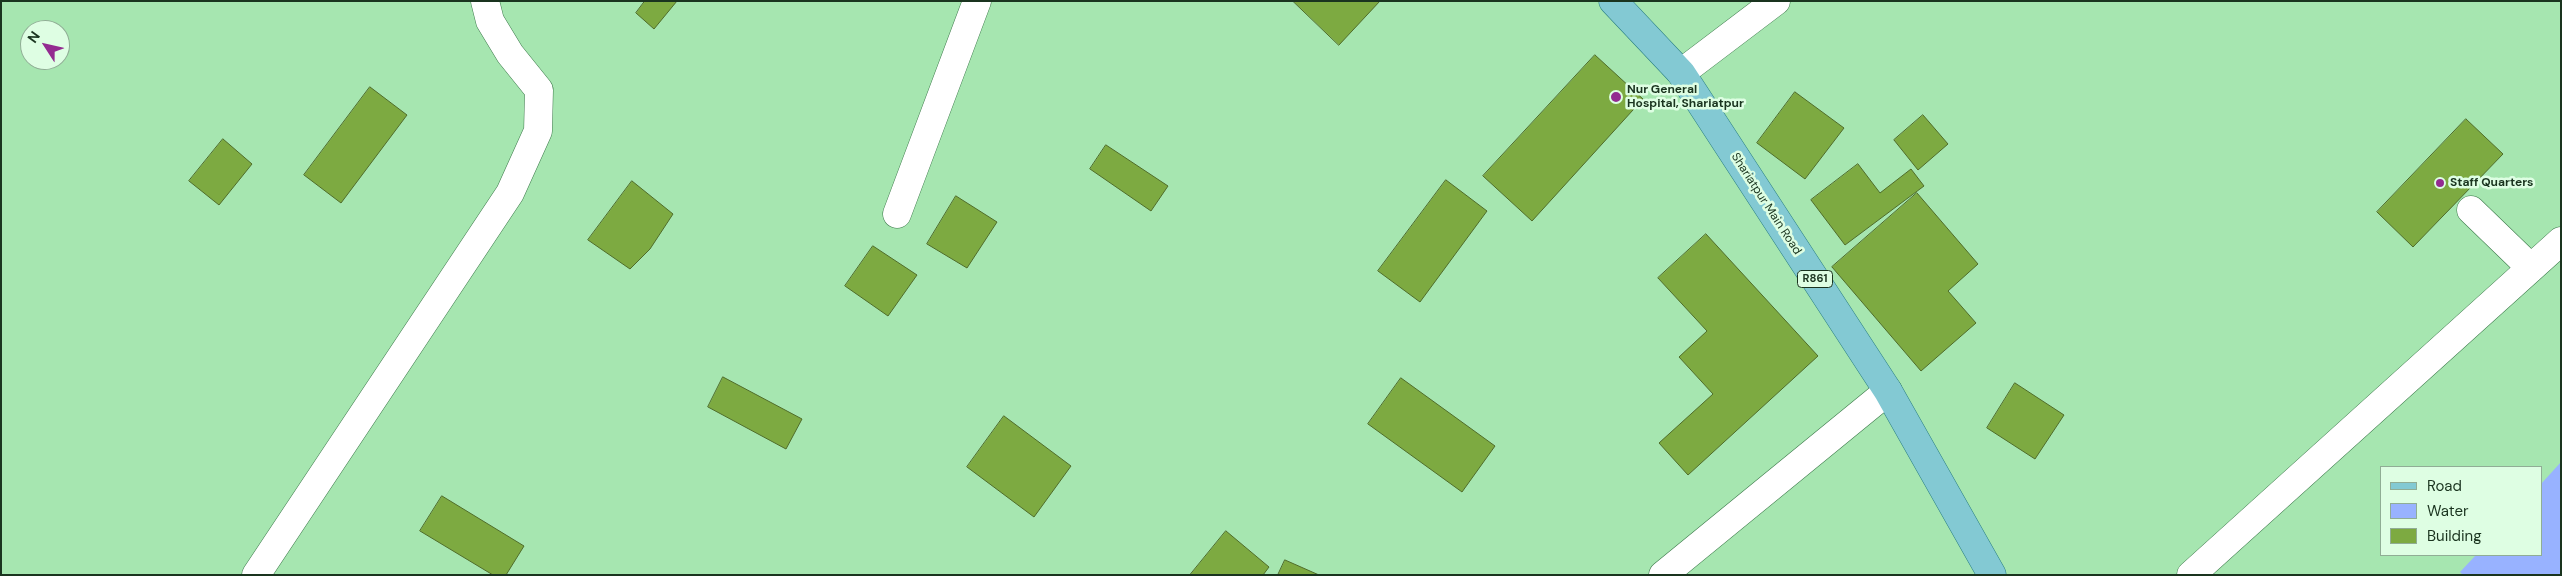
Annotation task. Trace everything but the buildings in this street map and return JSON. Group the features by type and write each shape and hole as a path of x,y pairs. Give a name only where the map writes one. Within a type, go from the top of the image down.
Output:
{"main road":[{"name":"Shariatpur Main Road","path":"1612,1 1681,73 1888,391 1992,575"}],"street":[{"path":"256,575 510,193 538,131 539,90 510,54 490,21 485,1"},
{"path":"897,214 977,1"},
{"path":"1681,73 1776,1"},
{"path":"2471,210 2531,268"},
{"path":"2192,575 2561,241"},
{"path":"1662,575 1888,391"}],"water":[{"path":"2561,462 2561,575 2463,575 2460,572 2475,556 2542,556 2542,483"}],"place":[{"name":"Nur General Hospital, Shariatpur","path":"1616,97"},
{"name":"Staff Quarters","path":"2440,183"}]}
